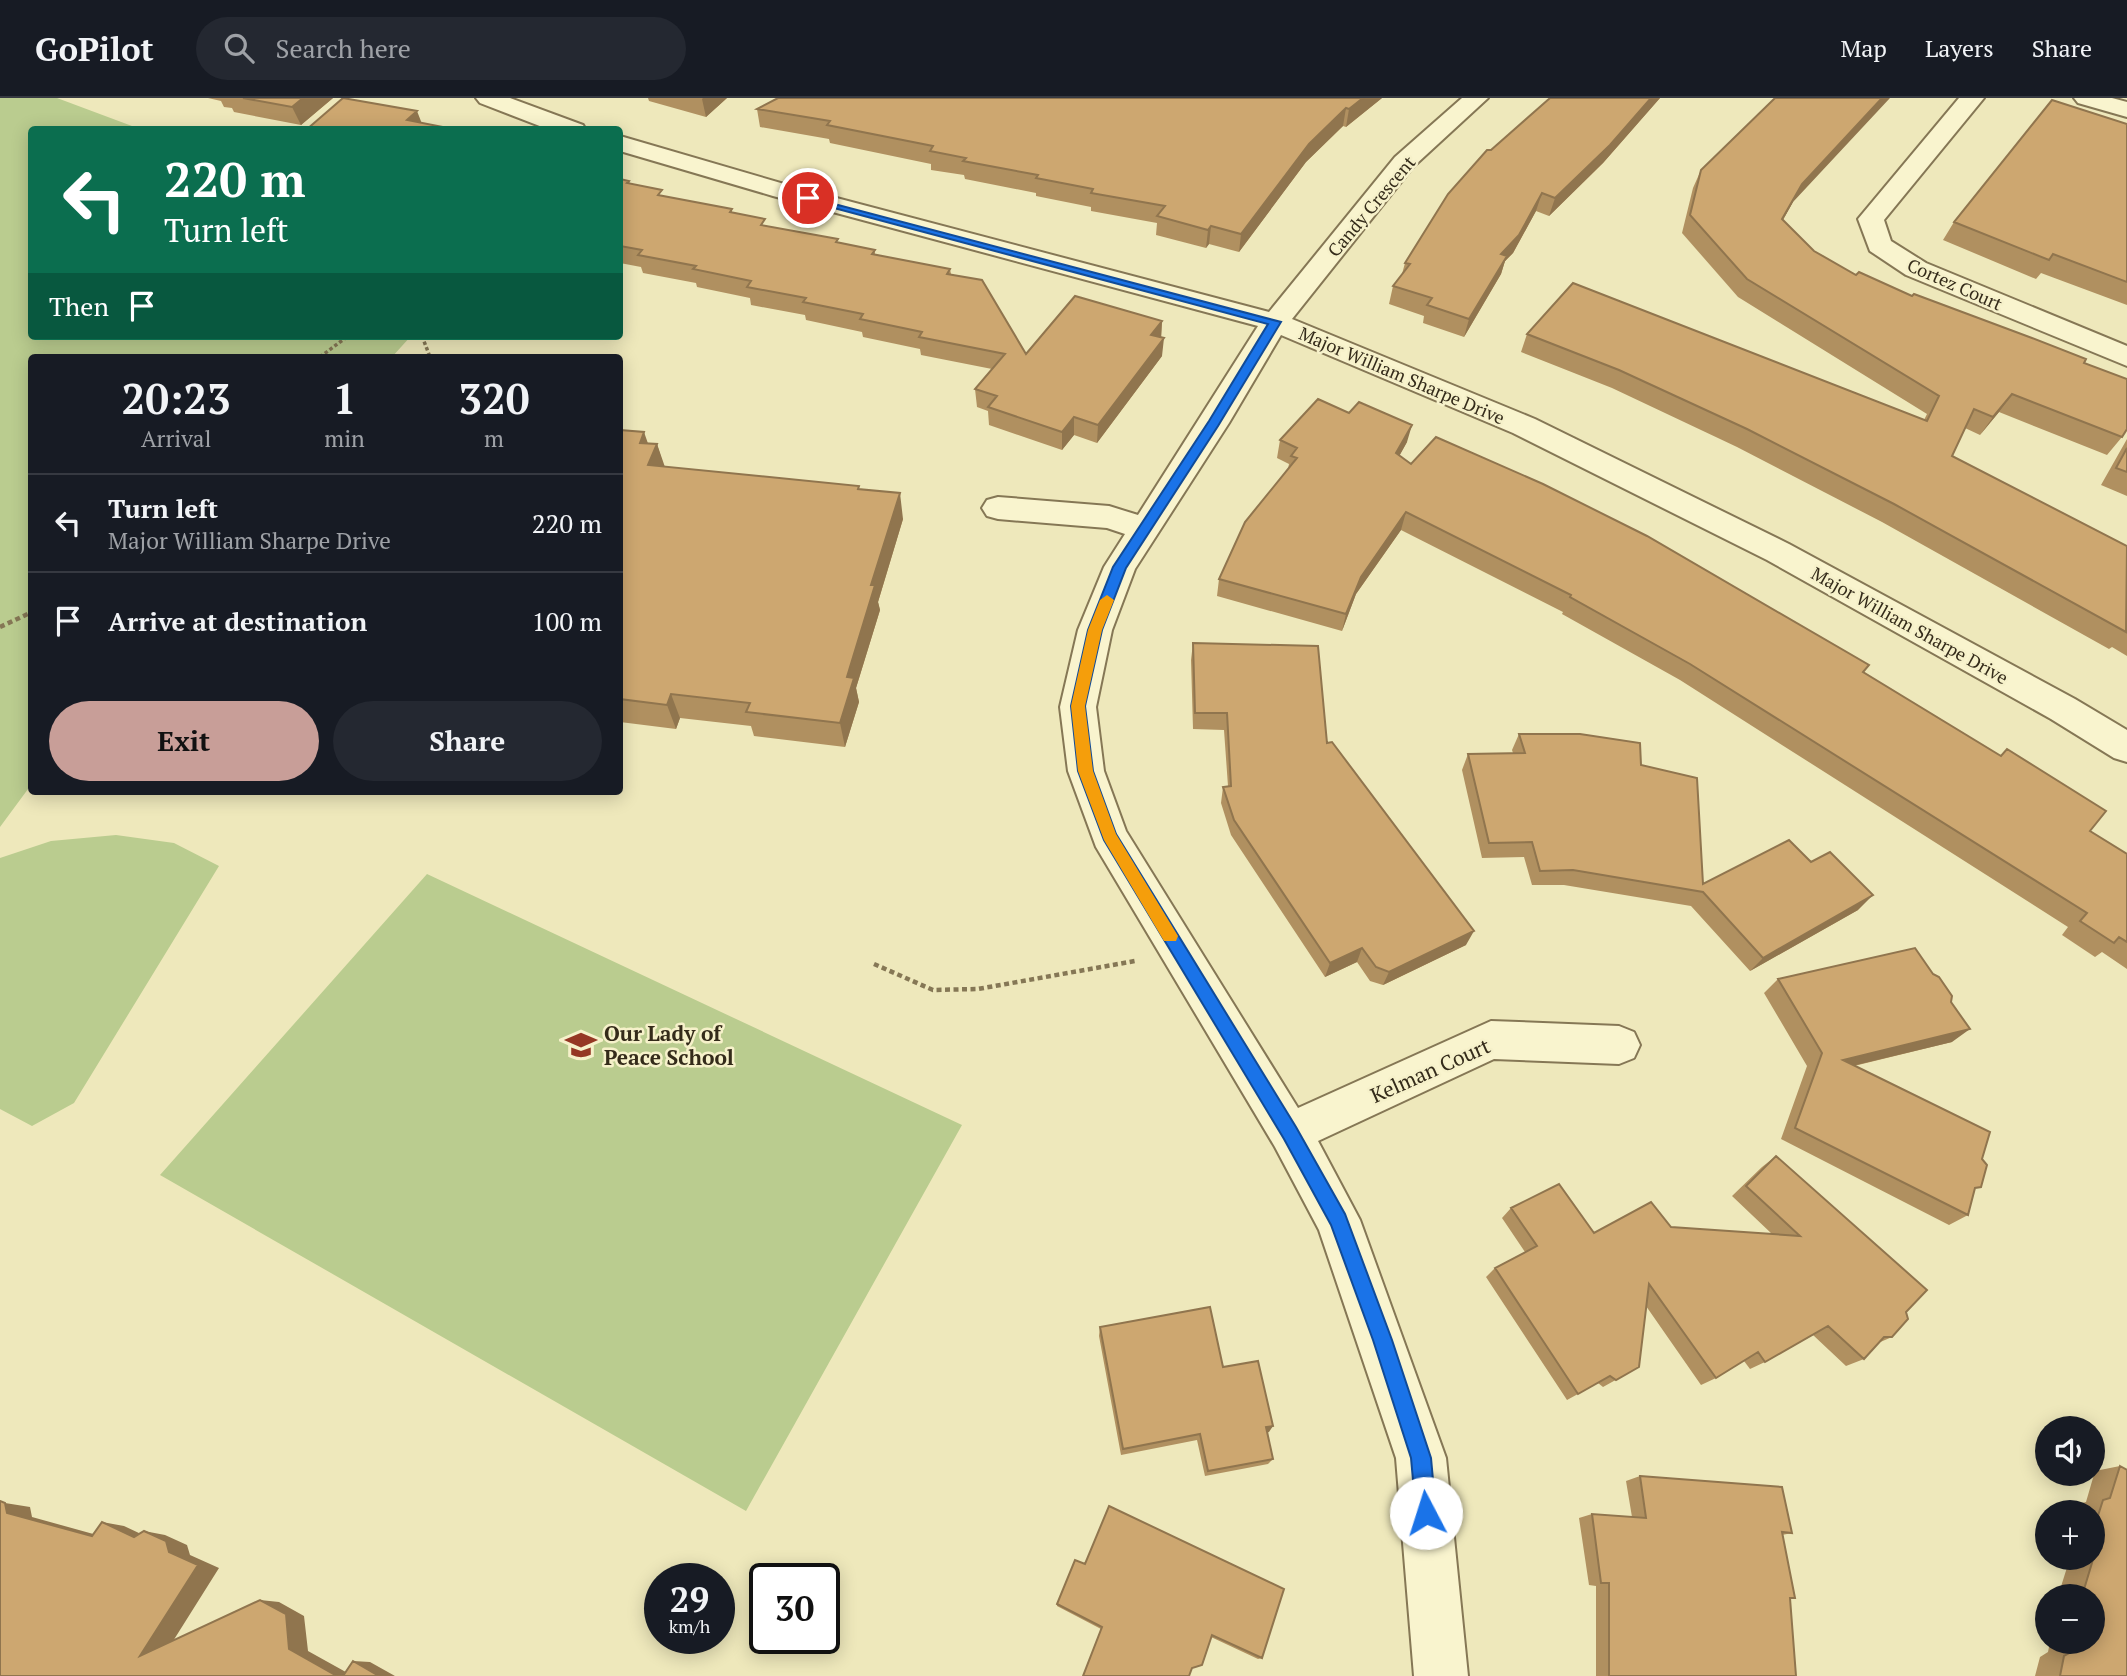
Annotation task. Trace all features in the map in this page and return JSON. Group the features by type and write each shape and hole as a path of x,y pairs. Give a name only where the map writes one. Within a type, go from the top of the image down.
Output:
{"street":[{"path":"488,98 555,113 570,126"},
{"name":"Candy Crescent","path":"1441,1676 1421,1458 1338,1220 1290,1133 1109,836 1086,771 1078,706 1095,630 1119,567 1146,529 1275,322 1404,162 1476,98"},
{"name":"Cortez Court","path":"1972,98 1871,219 1879,245 1916,269 2127,357"},
{"path":"2086,98 2127,110"},
{"name":"Major William Sharpe Drive","path":"623,144 782,191 1275,322 1524,426 1778,552 2063,709 2127,748"},
{"path":"998,508 1109,517 1146,529"},
{"name":"Kelman Court","path":"1290,1133 1490,1040 1619,1045"}],"path":[{"path":"324,354 343,340"},
{"path":"0,627 28,614"},
{"path":"874,964 933,990 978,989 1180,953"}],"green space":[{"path":"0,98 57,98 132,126 28,126 28,340 407,340 395,354 28,354 28,789 0,827"},
{"path":"116,835 174,843 219,866 74,1103 32,1126 0,1109 0,858 51,841"},
{"path":"427,874 962,1125 746,1511 160,1175"}],"building":[{"path":"243,98 303,98 292,107"},
{"path":"343,98 417,111 407,120 438,126 311,126"},
{"path":"778,98 1363,98 1349,109 1346,108 1309,144 1241,234 1211,226 1208,230 1157,216 1165,206 1091,193 1093,189 1036,178 1038,175 963,161 966,158 930,151 933,146 827,125 830,121 757,109"},
{"path":"1550,98 1651,98 1610,145 1555,198 1542,193 1519,235 1501,254 1507,256 1469,319 1427,305 1432,298 1393,286 1410,264 1405,263 1448,194 1487,150 1491,150"},
{"path":"1775,98 1882,98 1802,184 1782,219 1814,251 1856,275 1859,272 1912,296 1914,294 2032,338 2086,359 2084,363 2127,379 2127,429 2122,437 2012,394 1993,417 1974,409 1952,456 2127,546 2126,632 1894,504 1747,429 1619,370 1527,334 1573,283 1927,421 1939,396 1747,279 1690,215 1701,170"},
{"path":"2052,100 2127,124 2127,282 2053,254 2049,260 1954,222"},
{"path":"623,180 629,181 627,183 662,190 658,195 732,209 730,212 765,219 761,225 838,239 836,242 875,250 872,254 950,269 947,274 982,280 1026,354 1075,296 1162,321 1151,335 1164,338 1098,425 1074,417 1062,432 988,407 997,396 975,389 1005,354 919,337 922,332 860,319 863,314 803,302 806,298 747,287 751,281 693,269 696,266 638,255 642,250 623,247"},
{"path":"1318,399 1349,413 1359,402 1412,425 1396,453 1411,464 1436,437 1543,484 1647,536 1869,665 1863,672 2001,756 2007,749 2106,811 2090,831 2127,854 2127,942 2119,937 2114,943 2080,921 2087,913 1690,664 1570,597 1571,595 1406,512 1361,577 1346,614 1219,579 1245,522 1297,458 1291,456 1297,448 1280,440"},
{"path":"623,430 644,432 640,443 657,444 648,465 859,486 858,489 900,493 871,585 875,585 847,677 854,678 840,723 746,712 750,703 671,694 667,705 623,699"},
{"path":"2127,448 2127,472 2116,468"},
{"path":"1193,643 1318,646 1327,743 1332,742 1474,931 1389,972 1376,967 1362,948 1330,963 1234,820 1223,787 1231,786 1227,713 1195,713"},
{"path":"1519,734 1580,734 1640,743 1641,765 1697,778 1703,884 1789,840 1811,862 1830,852 1873,895 1763,958 1703,892 1573,870 1540,871 1532,842 1489,843 1468,754 1525,753"},
{"path":"1915,948 1952,996 1951,1002 1970,1029 1843,1060 1990,1132 1982,1159 1987,1165 1981,1187 1975,1188 1968,1215 1795,1128 1822,1053 1778,979"},
{"path":"1776,1156 1927,1290 1906,1312 1908,1319 1892,1337 1884,1337 1864,1359 1828,1326 1765,1362 1758,1352 1716,1378 1649,1284 1639,1367 1616,1380 1610,1376 1578,1394 1495,1268 1537,1246 1511,1208 1559,1184 1594,1233 1651,1202 1671,1227 1800,1236 1746,1186"},
{"path":"1210,1307 1223,1367 1258,1361 1273,1426 1266,1427 1273,1459 1208,1471 1200,1434 1123,1449 1100,1327"},
{"path":"2120,1466 2127,1470 2127,1676 2060,1676 2064,1656 2068,1654 2105,1654 2105,1584 2086,1584 2090,1570 2105,1570 2103,1500 2110,1498"},
{"path":"1640,1476 1782,1487 1792,1533 1782,1532 1795,1598 1790,1598 1796,1676 1609,1676 1609,1583 1601,1583 1592,1514 1646,1518"},
{"path":"0,1501 5,1503 7,1513 92,1536 102,1522 134,1537 144,1531 166,1541 169,1552 198,1565 140,1656 260,1600 286,1614 289,1649 337,1676 0,1676"},
{"path":"1109,1506 1284,1589 1262,1658 1212,1635 1202,1665 1192,1668 1189,1676 1083,1676 1102,1627 1057,1604 1075,1560 1085,1564"},
{"path":"353,1661 379,1676 343,1676"}],"slow traffic":[{"path":"1107,600 1095,630 1078,706 1086,771 1109,836 1170,936"}],"place":[{"name":"Our Lady of Peace School","path":"581,1045"}],"route":[{"path":"808,198 1275,322 1214,423 1119,567 1095,630 1078,706 1086,771 1109,836 1290,1133 1338,1220 1421,1458 1426,1513"}]}
